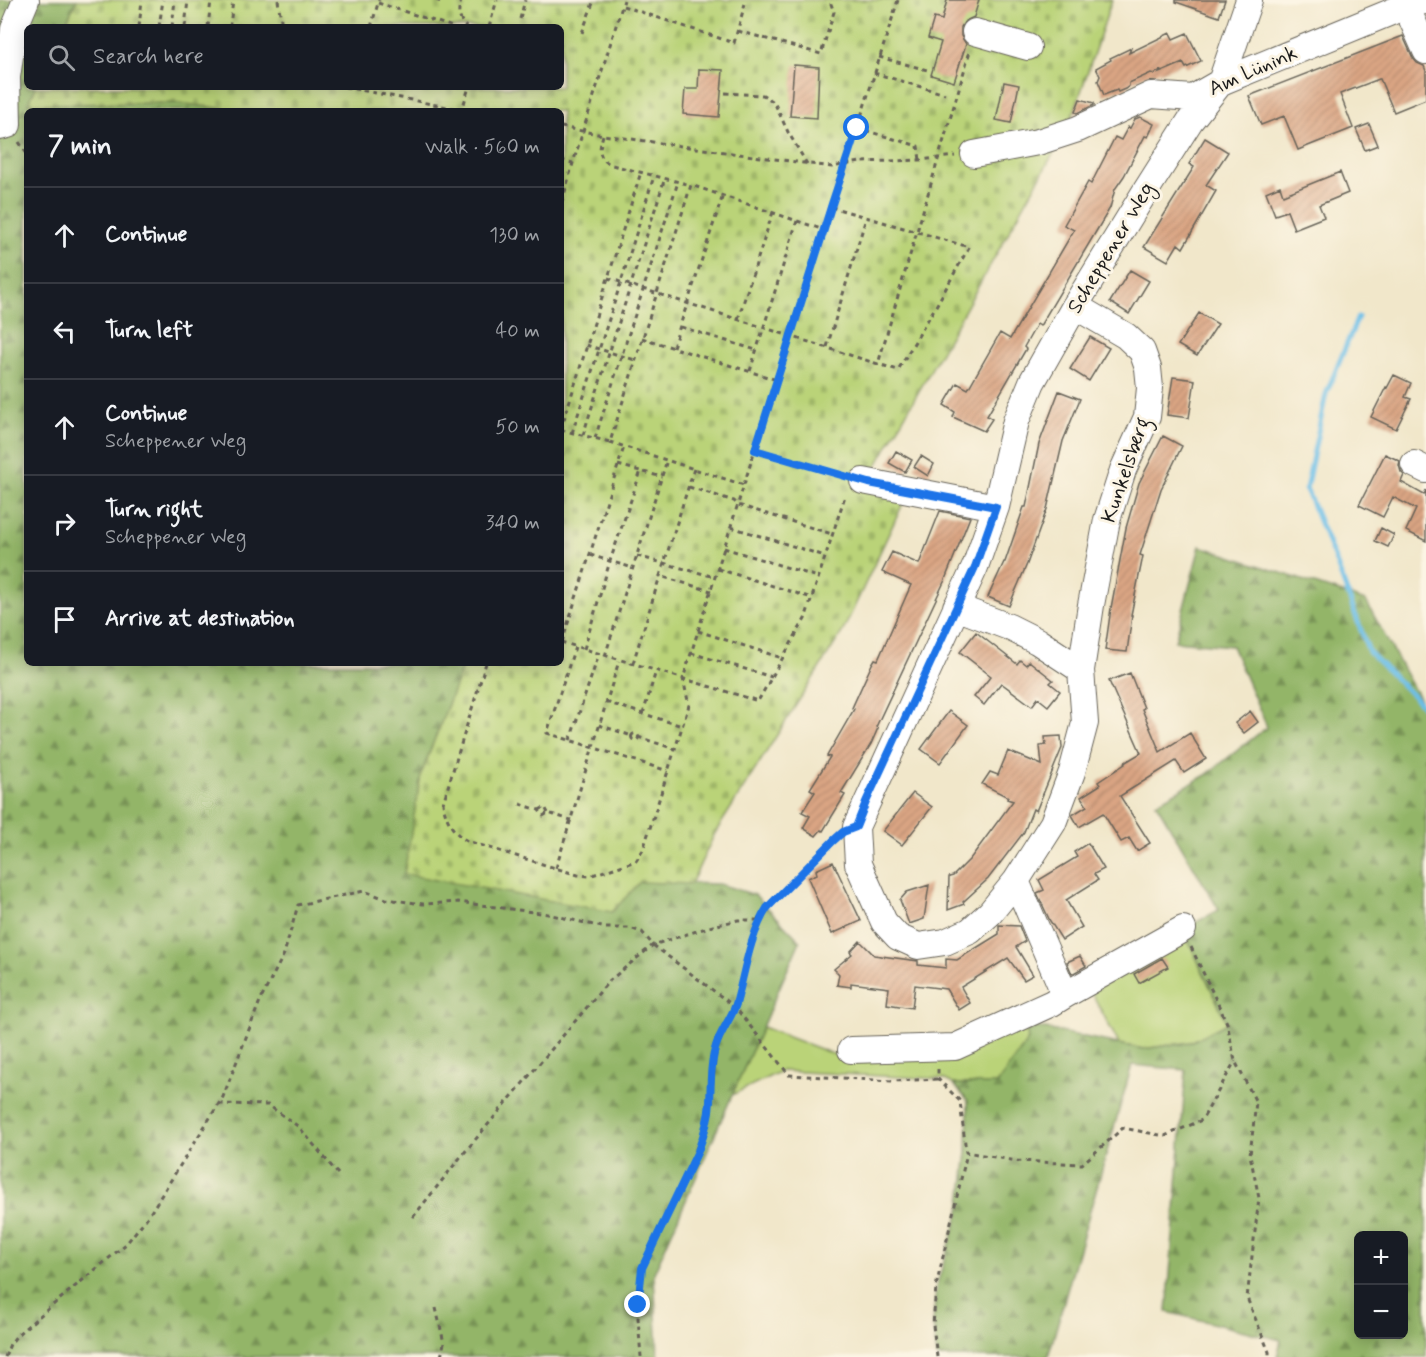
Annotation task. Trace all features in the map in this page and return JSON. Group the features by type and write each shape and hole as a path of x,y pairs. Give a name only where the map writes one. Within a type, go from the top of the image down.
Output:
{"street":[{"path":"0,127 8,125 7,77 14,29 26,0"},
{"name":"Scheppener Weg","path":"856,827 975,567 996,507 1016,421 1032,382 1190,121 1221,82 1249,0"},
{"path":"1416,4 1426,51"},
{"name":"Am Lünink","path":"974,154 1038,142 1078,129 1151,95 1193,98 1221,82 1416,4"},
{"path":"975,32 1028,47"},
{"name":"Kunkelsberg","path":"856,827 858,864 884,922 898,937 918,946 945,942 970,931 990,913 1016,881 1053,823 1072,772 1084,723 1081,670 1107,520 1123,470 1147,417 1150,388 1148,368 1142,351 1126,336 1076,306"},
{"path":"854,488 996,507"},
{"path":"956,607 1009,627 1037,641 1081,670"},
{"path":"1016,881 1065,995"},
{"path":"851,1050 955,1047 1052,1003 1183,928"}],"path":[{"path":"139,24 142,0"},
{"path":"159,24 163,0"},
{"path":"172,24 175,0"},
{"path":"184,24 188,0"},
{"path":"208,24 211,0"},
{"path":"230,24 233,0"},
{"path":"278,0 282,24"},
{"path":"436,0 441,2 442,0"},
{"path":"461,0 458,12 463,24"},
{"path":"490,24 497,0"},
{"path":"520,19 525,0"},
{"path":"582,33 594,0"},
{"path":"564,195 624,0"},
{"path":"623,6 734,44 746,0"},
{"path":"738,31 821,54 834,12 832,0"},
{"path":"485,666 443,803 445,815 456,834 467,841 578,875 589,876 636,861 643,850 689,705 683,679 898,0"},
{"path":"372,24 379,2 444,24"},
{"path":"878,364 975,32"},
{"path":"879,57 931,71"},
{"path":"874,73 945,94"},
{"path":"358,90 451,108"},
{"path":"463,108 469,90"},
{"path":"725,93 763,95 774,102 807,164"},
{"path":"564,128 832,167 860,162 920,160 974,154"},
{"path":"857,128 918,146 920,160"},
{"path":"603,135 601,154 604,161 612,165 691,185 824,230"},
{"path":"564,161 573,163"},
{"path":"564,420 641,172"},
{"path":"572,433 654,176"},
{"path":"583,435 665,178"},
{"path":"595,438 678,182"},
{"path":"610,442 691,185"},
{"path":"673,347 723,195"},
{"path":"608,278 898,370 969,247 831,207"},
{"path":"738,319 773,212"},
{"path":"827,347 866,218"},
{"path":"750,371 798,221"},
{"path":"680,327 756,350"},
{"path":"642,338 777,380"},
{"path":"586,345 635,360"},
{"path":"564,431 610,442 744,485"},
{"path":"564,633 624,447"},
{"path":"564,643 758,701 805,619 832,534 854,488 755,450"},
{"path":"605,656 667,460"},
{"path":"618,465 662,477"},
{"path":"633,664 694,469"},
{"path":"584,649 610,561 641,471"},
{"path":"689,487 734,501 738,505 832,534"},
{"path":"731,527 825,556"},
{"path":"724,548 818,577"},
{"path":"590,555 633,568"},
{"path":"637,556 715,577"},
{"path":"717,569 812,598"},
{"path":"660,576 711,591"},
{"path":"698,631 783,658"},
{"path":"575,647 546,733 668,771"},
{"path":"691,653 772,677"},
{"path":"570,740 599,654"},
{"path":"556,868 620,660"},
{"path":"643,714 656,671"},
{"path":"606,702 682,726"},
{"path":"600,725 632,736 634,740 638,737 675,749"},
{"path":"520,804 539,810 543,816 548,813 571,820"},
{"path":"539,810 545,807 548,813"},
{"path":"641,1357 638,1318 642,1268 704,1137 716,1046 735,1007 759,920 767,908 833,841 843,832 856,827"},
{"path":"5,1357 10,1344 18,1334 126,1244 149,1215 227,1088 260,1000 284,954 298,905 364,891 386,899 423,904 458,902 548,914 606,928 629,928 642,932 653,945 735,1007 789,1075 892,1082 938,1079"},
{"path":"413,1217 609,981 653,945 738,920 759,920"},
{"path":"1183,928 1227,1023 1235,1061 1256,1102 1250,1155 1259,1198 1247,1298 1269,1357"},
{"path":"937,1357 933,1325 936,1287 968,1152 966,1152 960,1101 938,1079 938,1049"},
{"path":"968,1152 1017,1161 1082,1164 1123,1128 1165,1136 1202,1120 1235,1061"},
{"path":"219,1104 268,1105 299,1127 338,1174"},
{"path":"436,1308 444,1343 441,1357"}],"green space":[{"path":"0,0 77,0 65,24 24,24 24,90 35,90 29,104 177,103 219,108 24,108 24,666 463,666 421,775 639,882 719,884 755,895 800,941 654,1273 658,1357 0,1357"},
{"path":"77,0 1112,0 1070,124 872,474 906,497 843,631 715,833 691,884 640,882 612,912 404,874 421,775 463,666 564,666 564,458 566,456 564,455 564,108 219,108 177,103 28,104 35,90 564,90 564,24 65,24"},
{"path":"1200,546 1366,601 1426,711 1426,1357 1277,1357 1281,1340 1167,1312 1186,1070 1132,1065 1048,1357 937,1357 933,1325 936,1287 960,1211 967,1152 968,1101 953,1084 997,1084 1028,1040 1026,1025 1143,1049 1191,1042 1227,1023 1183,929 1219,910 1156,803 1206,775 1267,727 1232,646 1175,641"},
{"path":"1183,929 1227,1023 1191,1042 1143,1049 1119,1044 1086,982"},
{"path":"1026,1025 1028,1040 997,1085 953,1084 943,1079 781,1071 732,1095 762,1027 833,1054 958,1050"}],"building":[{"path":"947,0 979,0 974,17 965,21 961,27 961,36 966,44 954,82 931,75 941,42 928,38 934,18 942,20"},
{"path":"1176,0 1225,0 1219,17 1176,2"},
{"path":"1170,33 1173,39 1187,33 1201,61 1186,68 1183,63 1159,73 1161,70 1154,74 1151,73 1129,83 1125,89 1104,95 1096,68 1131,48 1129,53"},
{"path":"1403,36 1413,58 1424,66 1426,71 1426,99 1394,112 1380,79 1340,94 1353,128 1298,150 1284,116 1261,125 1249,96"},
{"path":"794,65 819,67 817,118 790,116"},
{"path":"699,69 723,70 719,117 683,114 685,89 698,89"},
{"path":"1004,82 1019,85 1011,123 996,120"},
{"path":"1080,99 1094,103 1094,105 1077,113 1075,112"},
{"path":"1140,117 1154,124 1148,137 1145,136 1115,189 1110,208 1040,326 1037,324 1024,347 1026,349 987,416 992,419 984,431 953,417 955,412 944,405 957,383 968,389 1000,333 1010,339 1074,230 1064,225 1088,182 1091,184 1115,137 1121,140 1128,127 1130,128 1135,119"},
{"path":"1369,124 1378,145 1365,150 1356,129"},
{"path":"1205,138 1228,152 1206,185 1216,191 1183,248 1178,244 1168,261 1144,247 1194,167 1189,164"},
{"path":"1340,172 1348,193 1319,205 1324,217 1294,229 1287,211 1275,215 1266,192 1280,186 1283,195"},
{"path":"1130,270 1149,281 1129,314 1110,302"},
{"path":"1199,313 1218,324 1197,356 1178,345"},
{"path":"1090,337 1109,348 1089,381 1070,369"},
{"path":"1394,375 1411,383 1405,397 1411,399 1396,429 1371,417"},
{"path":"1173,377 1195,380 1189,418 1167,415"},
{"path":"1059,391 1080,399 1063,441 1047,509 1009,606 988,597 1005,562 1024,507 1026,507 1039,444"},
{"path":"1163,436 1182,446 1161,489 1140,555 1143,556 1131,615 1127,652 1105,650 1126,528 1139,483"},
{"path":"896,451 912,460 905,472 889,463"},
{"path":"1385,454 1400,461 1401,472 1404,475 1401,482 1424,495 1426,490 1426,541 1406,531 1416,509 1393,497 1383,517 1359,505"},
{"path":"921,456 934,464 928,476 914,467"},
{"path":"940,511 970,517 944,582 876,727 878,728 871,744 841,793 845,795 823,831 821,830 816,836 803,828 810,816 802,812 815,792 810,789 830,757 827,756 854,709 852,708 872,664 875,659 878,660 911,585 882,572 892,552 919,564"},
{"path":"1381,528 1394,535 1388,547 1375,541"},
{"path":"976,632 1017,664 1020,660 1026,665 1029,661 1053,680 1050,683 1060,691 1048,706 1038,698 1032,706 1001,683 984,705 974,697 991,676 960,652"},
{"path":"1130,673 1160,752 1190,733 1206,759 1184,773 1176,761 1120,796 1150,843 1137,851 1129,838 1121,842 1103,813 1079,827 1072,815 1087,806 1081,797 1100,785 1098,782 1141,753 1109,681"},
{"path":"949,711 968,725 940,763 921,749"},
{"path":"1250,711 1258,722 1244,733 1235,723"},
{"path":"1061,736 1062,748 1036,811 1033,809 1024,832 988,879 963,902 964,904 948,910 949,877 953,876 970,859 1013,801 982,784 990,772 998,775 1008,751 1042,765 1040,746 1046,745 1045,737"},
{"path":"913,793 932,807 902,845 883,831"},
{"path":"1088,843 1104,869 1094,874 1098,880 1066,900 1082,927 1062,940 1037,893 1044,890 1039,880 1077,857 1074,852"},
{"path":"833,862 861,921 832,934 808,878 817,874 816,870"},
{"path":"929,885 924,919 909,924 900,900 907,892"},
{"path":"999,925 1019,926 1025,941 1016,947 1033,975 1024,980 1008,958 961,987 970,1003 959,1010 946,989 915,985 912,1008 887,1004 889,988 851,983 851,987 837,985 839,974 834,969 852,954 850,952 860,941 874,955 918,961 918,965 946,968 946,959 957,960 999,934"},
{"path":"1080,956 1086,966 1072,974 1067,962"},
{"path":"1162,958 1168,967 1139,983 1134,974"}],"waterway":[{"path":"1358,317 1326,394 1306,489 1335,559 1369,652 1426,709"}],"route":[{"path":"638,1305 642,1268 704,1137 716,1046 735,1007 759,920 767,908 833,841 843,832 856,827 975,567 996,507 869,483 755,450 857,128"}]}
